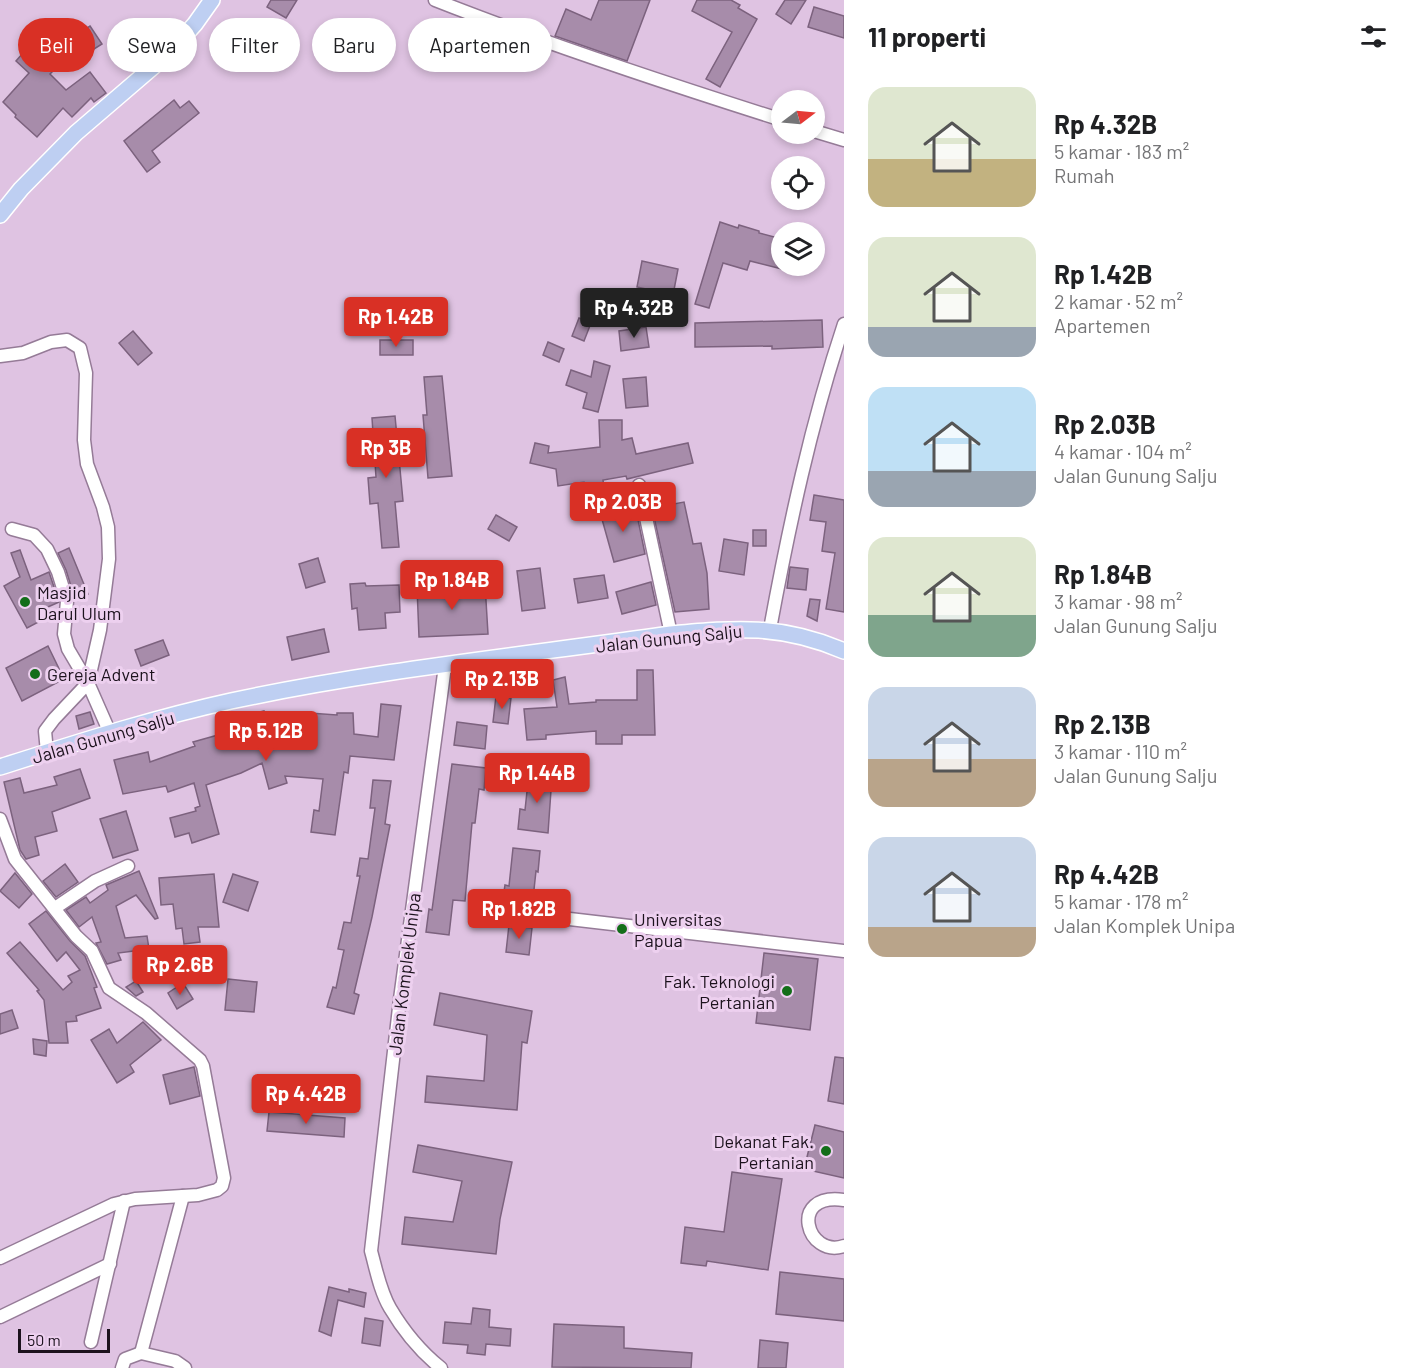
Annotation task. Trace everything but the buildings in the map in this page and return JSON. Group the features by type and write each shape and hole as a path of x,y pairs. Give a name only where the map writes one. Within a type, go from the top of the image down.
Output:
{"main road":[{"path":"0,215 21,189 76,134 168,54 195,24 212,0"},
{"name":"Jalan Gunung Salju","path":"0,767 110,733 230,701 328,683 671,634 722,629 770,629 805,636 844,651"}],"street":[{"path":"435,0 610,66 771,117"},
{"path":"825,134 844,140"},
{"path":"770,629 788,531 831,364 844,324"},
{"path":"0,356 23,353 51,342 67,340 80,348 86,373 84,440 87,464 104,507 108,527 109,559 102,618 88,683 45,731 46,752"},
{"path":"639,485 671,634"},
{"path":"12,529 34,535 51,556 67,601 64,634 68,649 88,683 110,733"},
{"name":"Jalan Komplek Unipa","path":"441,1368 428,1364 389,1307 377,1276 371,1251 400,999 444,666"},
{"path":"0,819 15,859 76,936 92,951 109,988 146,1013 193,1054 203,1066 224,1178 222,1186 207,1193 124,1201 0,1258"},
{"path":"55,908 95,881 128,866"},
{"path":"561,918 844,951"},
{"path":"141,1353 183,1196"},
{"path":"844,1200 826,1199 817,1203 810,1211 807,1220 811,1235 823,1245 838,1248 844,1246"},
{"path":"91,1342 124,1201"},
{"path":"0,1317 110,1264"},
{"path":"122,1368 125,1359 141,1353 175,1361 185,1368"}],"place":[{"name":"Masjid Darul Ulum","path":"25,602"},
{"name":"Gereja Advent","path":"35,674"},
{"name":"Universitas Papua","path":"622,929"},
{"name":"Fak. Teknologi Pertanian","path":"787,991"},
{"name":"Dekanat Fak. Pertanian","path":"826,1151"}]}
